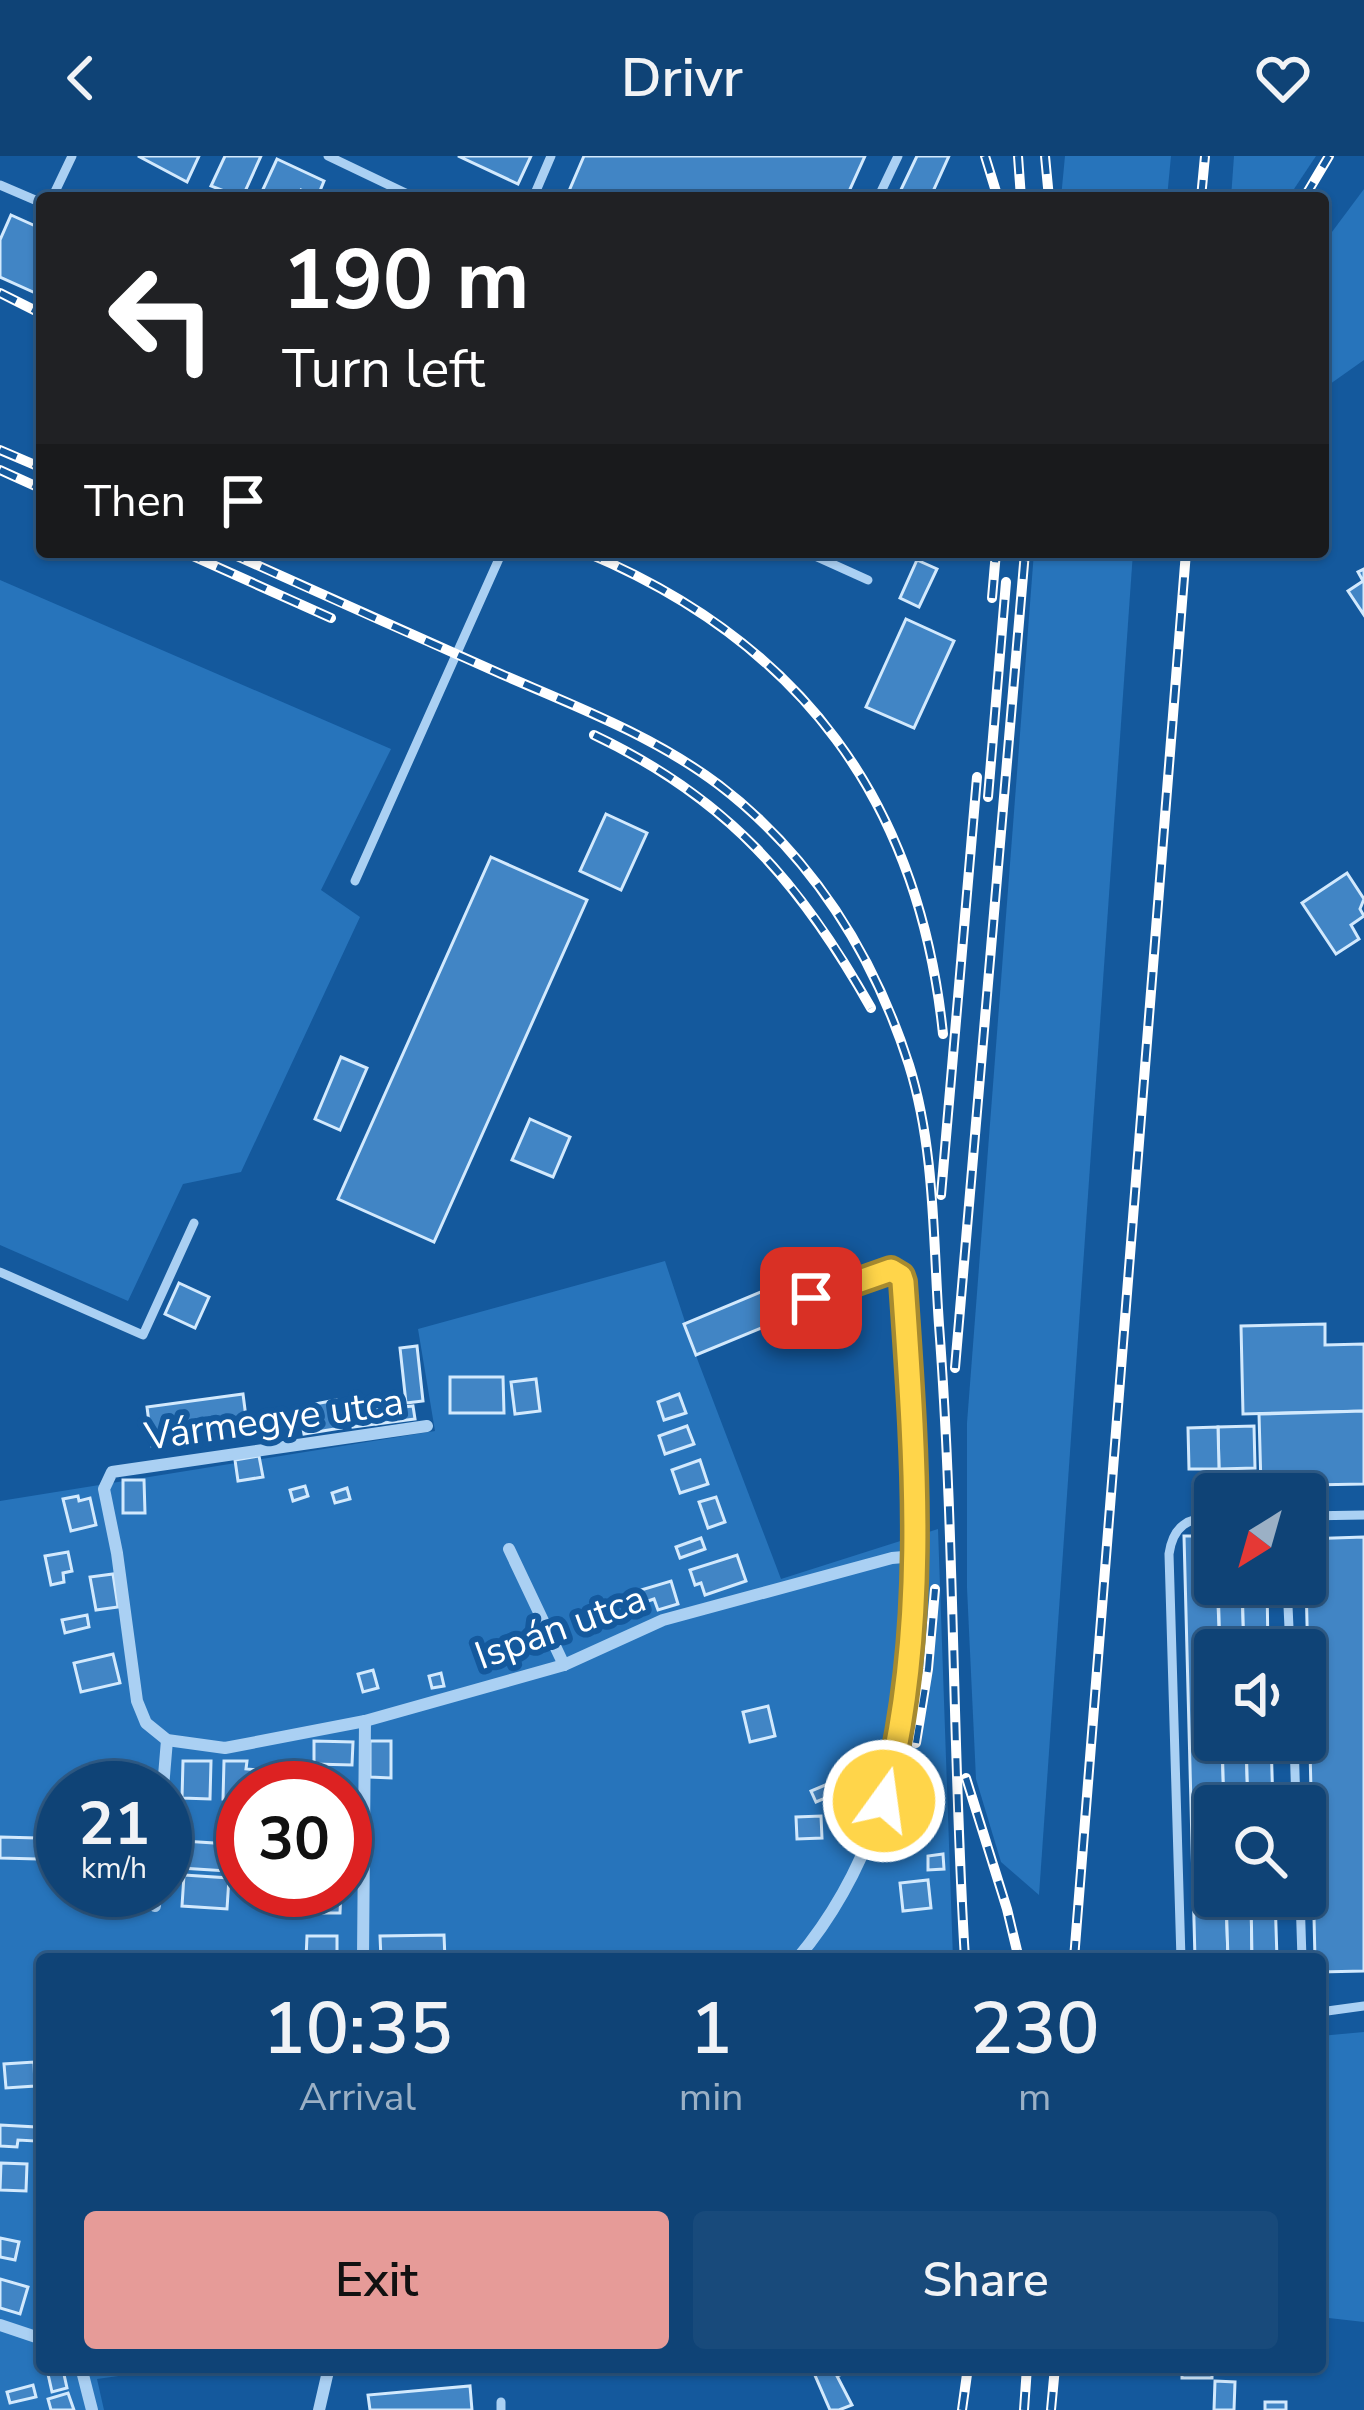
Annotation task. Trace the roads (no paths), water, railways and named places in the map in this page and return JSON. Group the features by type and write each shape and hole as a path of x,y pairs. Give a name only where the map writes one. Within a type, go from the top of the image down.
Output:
{"street":[{"path":"801,1953 841,1894 884,1801 909,1682 915,1556 903,1282"},
{"name":"Vármegye utca","path":"167,1740 146,1723 137,1701 104,1490 112,1472 427,1426"},
{"path":"509,1549 564,1665"},
{"name":"Ispán utca","path":"167,1740 225,1748 365,1720 564,1665 663,1620 892,1558 915,1556"},
{"path":"363,1953 365,1720"},
{"path":"165,1761 167,1740"},
{"path":"0,2325 36,2337"},
{"path":"83,2373 92,2410"},
{"path":"319,2410 328,2373"}],"lane":[{"path":"55,192 72,156"},
{"path":"328,156 403,192"},
{"path":"536,192 551,156"},
{"path":"881,192 898,156"},
{"path":"0,185 36,200"},
{"path":"355,881 499,558"},
{"path":"819,558 868,580"},
{"path":"0,1272 143,1335 194,1223"},
{"path":"811,1298 891,1270 903,1282"},
{"path":"1326,1516 1364,1515"},
{"path":"1181,1953 1169,1554 1173,1536 1183,1523 1194,1519"},
{"path":"1301,1917 1302,1953"},
{"path":"1326,2011 1364,2006"}],"railway":[{"path":"985,156 996,192"},
{"path":"1018,156 1021,192"},
{"path":"1045,156 1048,192"},
{"path":"1202,192 1205,156"},
{"path":"1308,192 1329,156"},
{"path":"0,293 36,311"},
{"path":"0,450 36,465"},
{"path":"0,470 36,486"},
{"path":"197,558 331,618"},
{"path":"242,558 613,723 694,767 783,843 858,947 909,1065 928,1161 948,1483 965,1953"},
{"path":"597,558 661,589 729,633 787,683 836,739 876,803 907,873 930,950 943,1034"},
{"path":"992,598 995,558"},
{"path":"955,1368 1024,558"},
{"path":"1074,1953 1186,558"},
{"path":"988,797 1006,582"},
{"path":"594,735 683,787 756,848 816,921 871,1008"},
{"path":"941,1195 977,777"},
{"path":"916,1743 935,1589"},
{"path":"966,1778 1018,1953"},
{"path":"962,2410 967,2373"},
{"path":"1024,2410 1027,2373"},
{"path":"1051,2410 1054,2373"}]}
